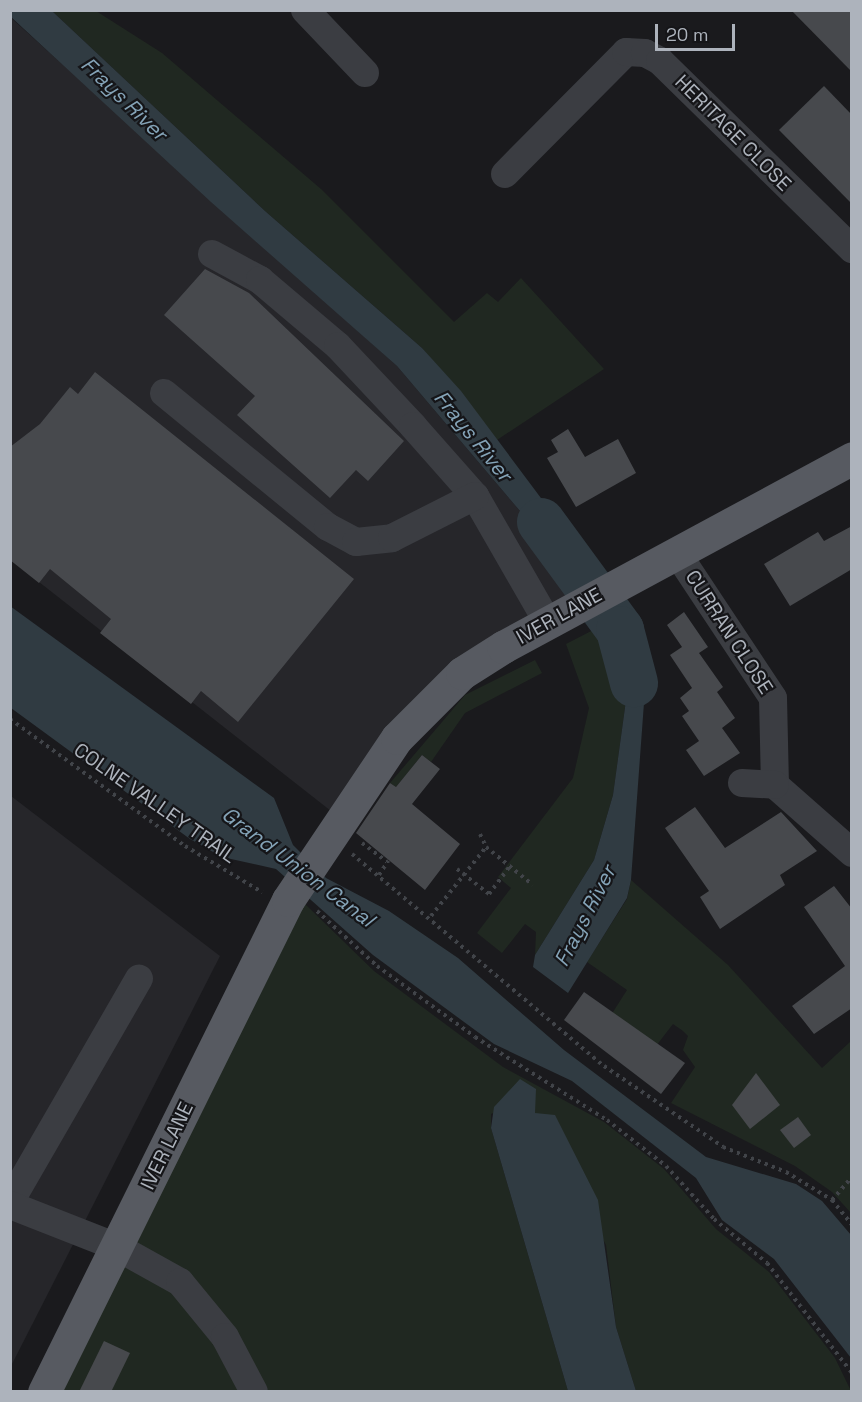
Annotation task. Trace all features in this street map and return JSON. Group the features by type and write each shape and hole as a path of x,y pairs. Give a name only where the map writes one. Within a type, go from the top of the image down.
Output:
{"main road":[{"name":"IVER LANE","path":"44,1392 290,896 325,838 430,702 462,673 558,617 626,579 679,556 852,458"}],"street":[{"path":"305,10 365,73"},
{"name":"HERITAGE CLOSE","path":"505,174 626,52 645,53 660,61 852,249"},
{"path":"212,254 260,280 338,346 475,496 558,617"},
{"path":"164,393 328,527 356,542 392,538 475,496"},
{"name":"CURRAN CLOSE","path":"679,556 773,698 775,785"},
{"path":"742,783 775,785 852,853"},
{"path":"139,979 10,1204 117,1247 180,1282 225,1337 254,1392"}],"path":[{"name":"COLNE VALLEY TRAIL","path":"10,719 218,868 290,896 377,966 522,1071 607,1120 666,1166 714,1219 767,1263 852,1372"},
{"path":"480,834 486,847 533,885"},
{"path":"325,838 379,875 431,916 604,1066 723,1147 786,1172 832,1200 852,1225"},
{"path":"431,916 486,847"},
{"path":"372,850 388,861 379,875"},
{"path":"457,869 489,894 510,866"},
{"path":"832,1200 852,1178"}],"shaded area":[{"path":"52,11 96,11 162,53 321,189 454,322 487,293 498,302 521,278 604,369 497,440 422,348 265,211"},
{"path":"10,17 397,366 531,524 580,599 456,669 331,811 11,560"},
{"path":"597,628 627,693 613,795 594,860 535,955 536,932 525,924 502,953 477,933 511,888 498,877 573,778 589,708 566,644"},
{"path":"535,660 542,673 465,713 431,762 422,755 396,787 390,783 465,695"},
{"path":"11,796 220,956 11,1366"},
{"path":"631,880 728,965 822,1068 851,1041 851,1213 832,1192 795,1166 671,1103 695,1067 683,1050 688,1036 683,1031 673,1024 656,1046 606,1023 627,990 587,962 627,899"},
{"path":"305,904 374,971 503,1067 604,1122 664,1169 716,1229 769,1272 835,1358 851,1391 636,1391 616,1327 606,1245 533,1109 533,1095 491,1114 491,1128 568,1391 259,1391 229,1334 128,1248"},
{"path":"121,1256 175,1288 247,1392 56,1392"}],"water":[{"path":"10,11 52,11 265,211 422,348 461,391 594,569 568,582 531,524 397,366 211,202 11,17"},
{"name":"Grand Union Canal","path":"10,606 274,798 293,845 326,878 389,911 458,958 564,1050 706,1157 796,1184 822,1201 851,1235 851,1358 774,1259 722,1220 696,1178 572,1081 494,1044 373,955 276,869 222,857 190,839 11,708"},
{"path":"629,612 647,662 631,880 627,898 568,993 533,967 535,955 594,860 613,795 627,693 597,628"},
{"path":"520,1079 536,1089 535,1113 555,1115 598,1200 616,1327 636,1391 568,1391 491,1128 494,1107"}],"building":[{"path":"791,10 852,10 852,72"},
{"path":"824,86 852,115 852,204 779,130"},
{"path":"205,269 249,293 404,441 368,481 356,470 330,498 237,415 255,396 164,315"},
{"path":"95,372 354,579 238,722 201,691 191,704 100,633 111,619 50,569 39,583 10,560 10,447 40,424 70,387 78,394"},
{"path":"568,429 585,457 618,439 636,473 576,507 547,458 558,452 551,440"},
{"path":"852,526 852,569 790,606 764,564 818,532 824,541"},
{"path":"684,612 708,647 699,653 723,687 717,692 735,718 722,728 740,753 704,776 686,750 699,741 682,716 689,711 680,698 692,688 670,655 682,647 667,625"},
{"path":"422,755 440,769 412,804 460,844 425,890 356,833 390,783 396,787"},
{"path":"695,807 725,848 781,812 817,851 780,875 785,885 720,929 700,897 709,891 665,828"},
{"path":"834,886 852,909 852,1008 814,1034 792,1006 845,966 804,907"},
{"path":"584,992 685,1063 661,1094 564,1020"},
{"path":"756,1073 780,1105 750,1129 732,1105"},
{"path":"798,1117 811,1135 794,1148 780,1130"},
{"path":"104,1341 130,1353 111,1392 79,1392"}],"waterway":[{"name":"Frays River","path":"541,522 620,630 634,683"}]}
